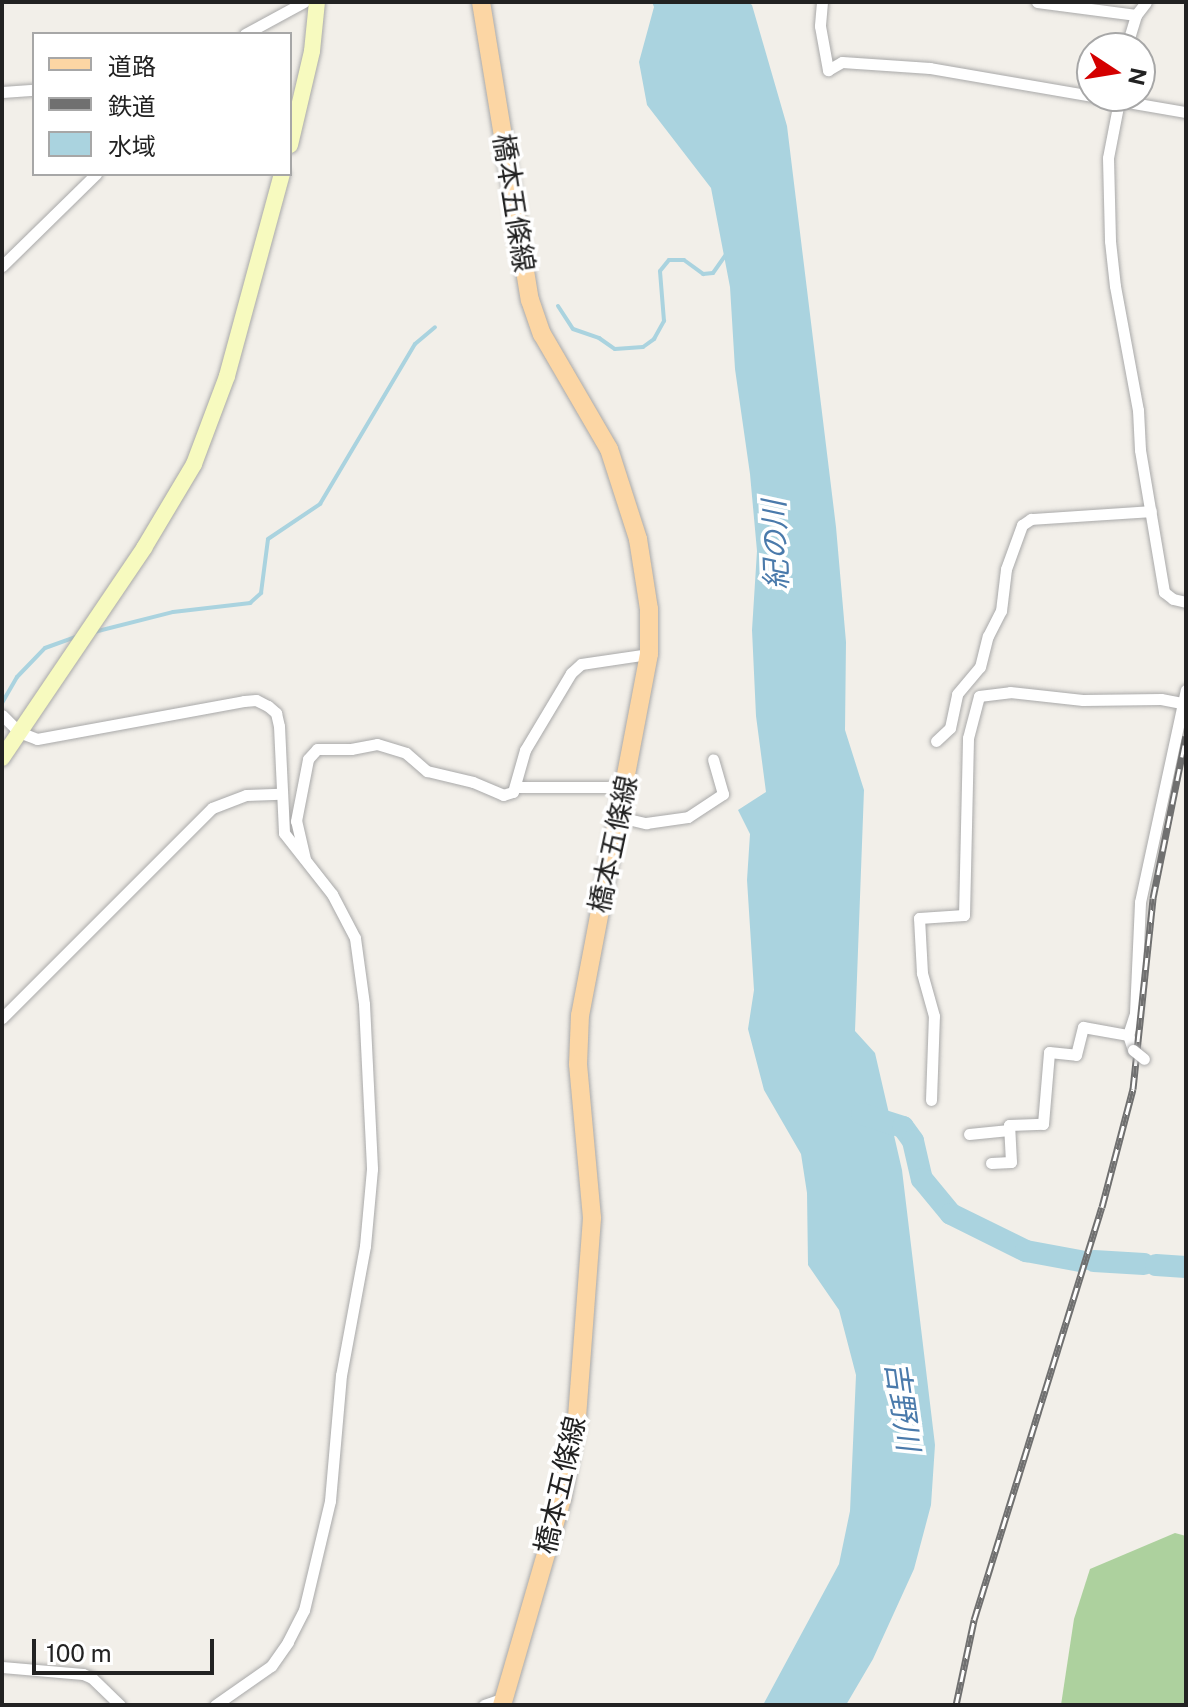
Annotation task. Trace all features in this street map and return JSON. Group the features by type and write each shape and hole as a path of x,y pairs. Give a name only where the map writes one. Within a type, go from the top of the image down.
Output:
{"main road":[{"name":"橋本五條線","path":"481,2 530,300 542,334 609,449 628,499 649,609 649,654 580,1015 578,1064 592,1218 577,1418 562,1499 503,1702"}],"street":[{"path":"249,32 304,2"},
{"path":"292,136 312,51 317,2"},
{"path":"822,2 820,26 828,70 842,62 930,68 1076,92"},
{"path":"1037,2 1136,15"},
{"path":"1131,32 1136,15 1146,2"},
{"path":"2,92 32,90"},
{"path":"1156,106 1186,112"},
{"path":"1117,112 1108,158 1110,241 1164,592 1173,599 1186,602"},
{"path":"2,266 94,176"},
{"path":"2,758 144,548 194,464 227,376 281,176"},
{"path":"936,741 945,736 950,728 957,694 980,667 988,636 1001,611 1006,569 1022,525 1031,519 1151,511"},
{"path":"305,863 296,821 308,759 317,749 351,749 377,744 406,753 427,771 473,782 503,795 513,792 525,750 571,673 581,664 649,654"},
{"path":"1146,1063 1133,1050 1128,1035 1135,1013 1140,902 1186,690"},
{"path":"931,1100 934,1016 922,973 919,918 964,915 967,751 974,707 979,696 1010,692 1083,700 1161,699 1182,703"},
{"path":"2,715 19,732 37,739 256,700 276,713 284,833 332,894 355,938 362,970 372,1121 365,1246 341,1375 330,1501 304,1610 271,1666 215,1705"},
{"path":"619,817 646,823 688,817 723,794 713,759"},
{"path":"515,787 625,787"},
{"path":"2,1018 212,808 246,795 280,794"},
{"path":"991,1163 1011,1162 1009,1125 1043,1124 1049,1052 1076,1055 1083,1027 1128,1035"},
{"path":"969,1134 1009,1130"},
{"path":"2,1667 83,1674 92,1678 120,1705"},
{"path":"484,1705 503,1702"}],"green space":[{"path":"1175,1533 1186,1536 1186,1705 1061,1705 1074,1619 1090,1569"}],"water":[{"path":"652,2 748,2 752,5 787,126 836,527 846,642 845,730 864,790 855,1031 875,1053 902,1170 935,1445 931,1505 914,1569 873,1659 846,1705 763,1705 839,1564 850,1511 856,1375 839,1310 808,1265 807,1193 801,1154 764,1090 748,1029 754,990 747,880 750,834 738,810 766,792 756,716 752,630 757,551 750,474 735,369 730,287 711,188 647,105 639,62 654,7"}],"waterway":[{"path":"558,306 573,329 599,338 615,349 643,347 654,339 664,321 660,271 669,260 684,260 703,274 713,273 727,253"},
{"path":"94,632 173,612 250,603 261,593 268,539 320,504 415,344 435,327"},
{"path":"2,703 17,677 45,648 78,636"},
{"path":"862,1114 903,1127 913,1141 922,1179 951,1214 1026,1251 1080,1261"},
{"path":"1094,1261 1144,1264"},
{"path":"1156,1265 1186,1267"}],"railway":[{"path":"956,1705 974,1620 1102,1207 1133,1089 1153,898 1186,736"}],"water label":[{"name":"紀の川","path":"775,545"},
{"name":"吉野川","path":"903,1406"}]}
